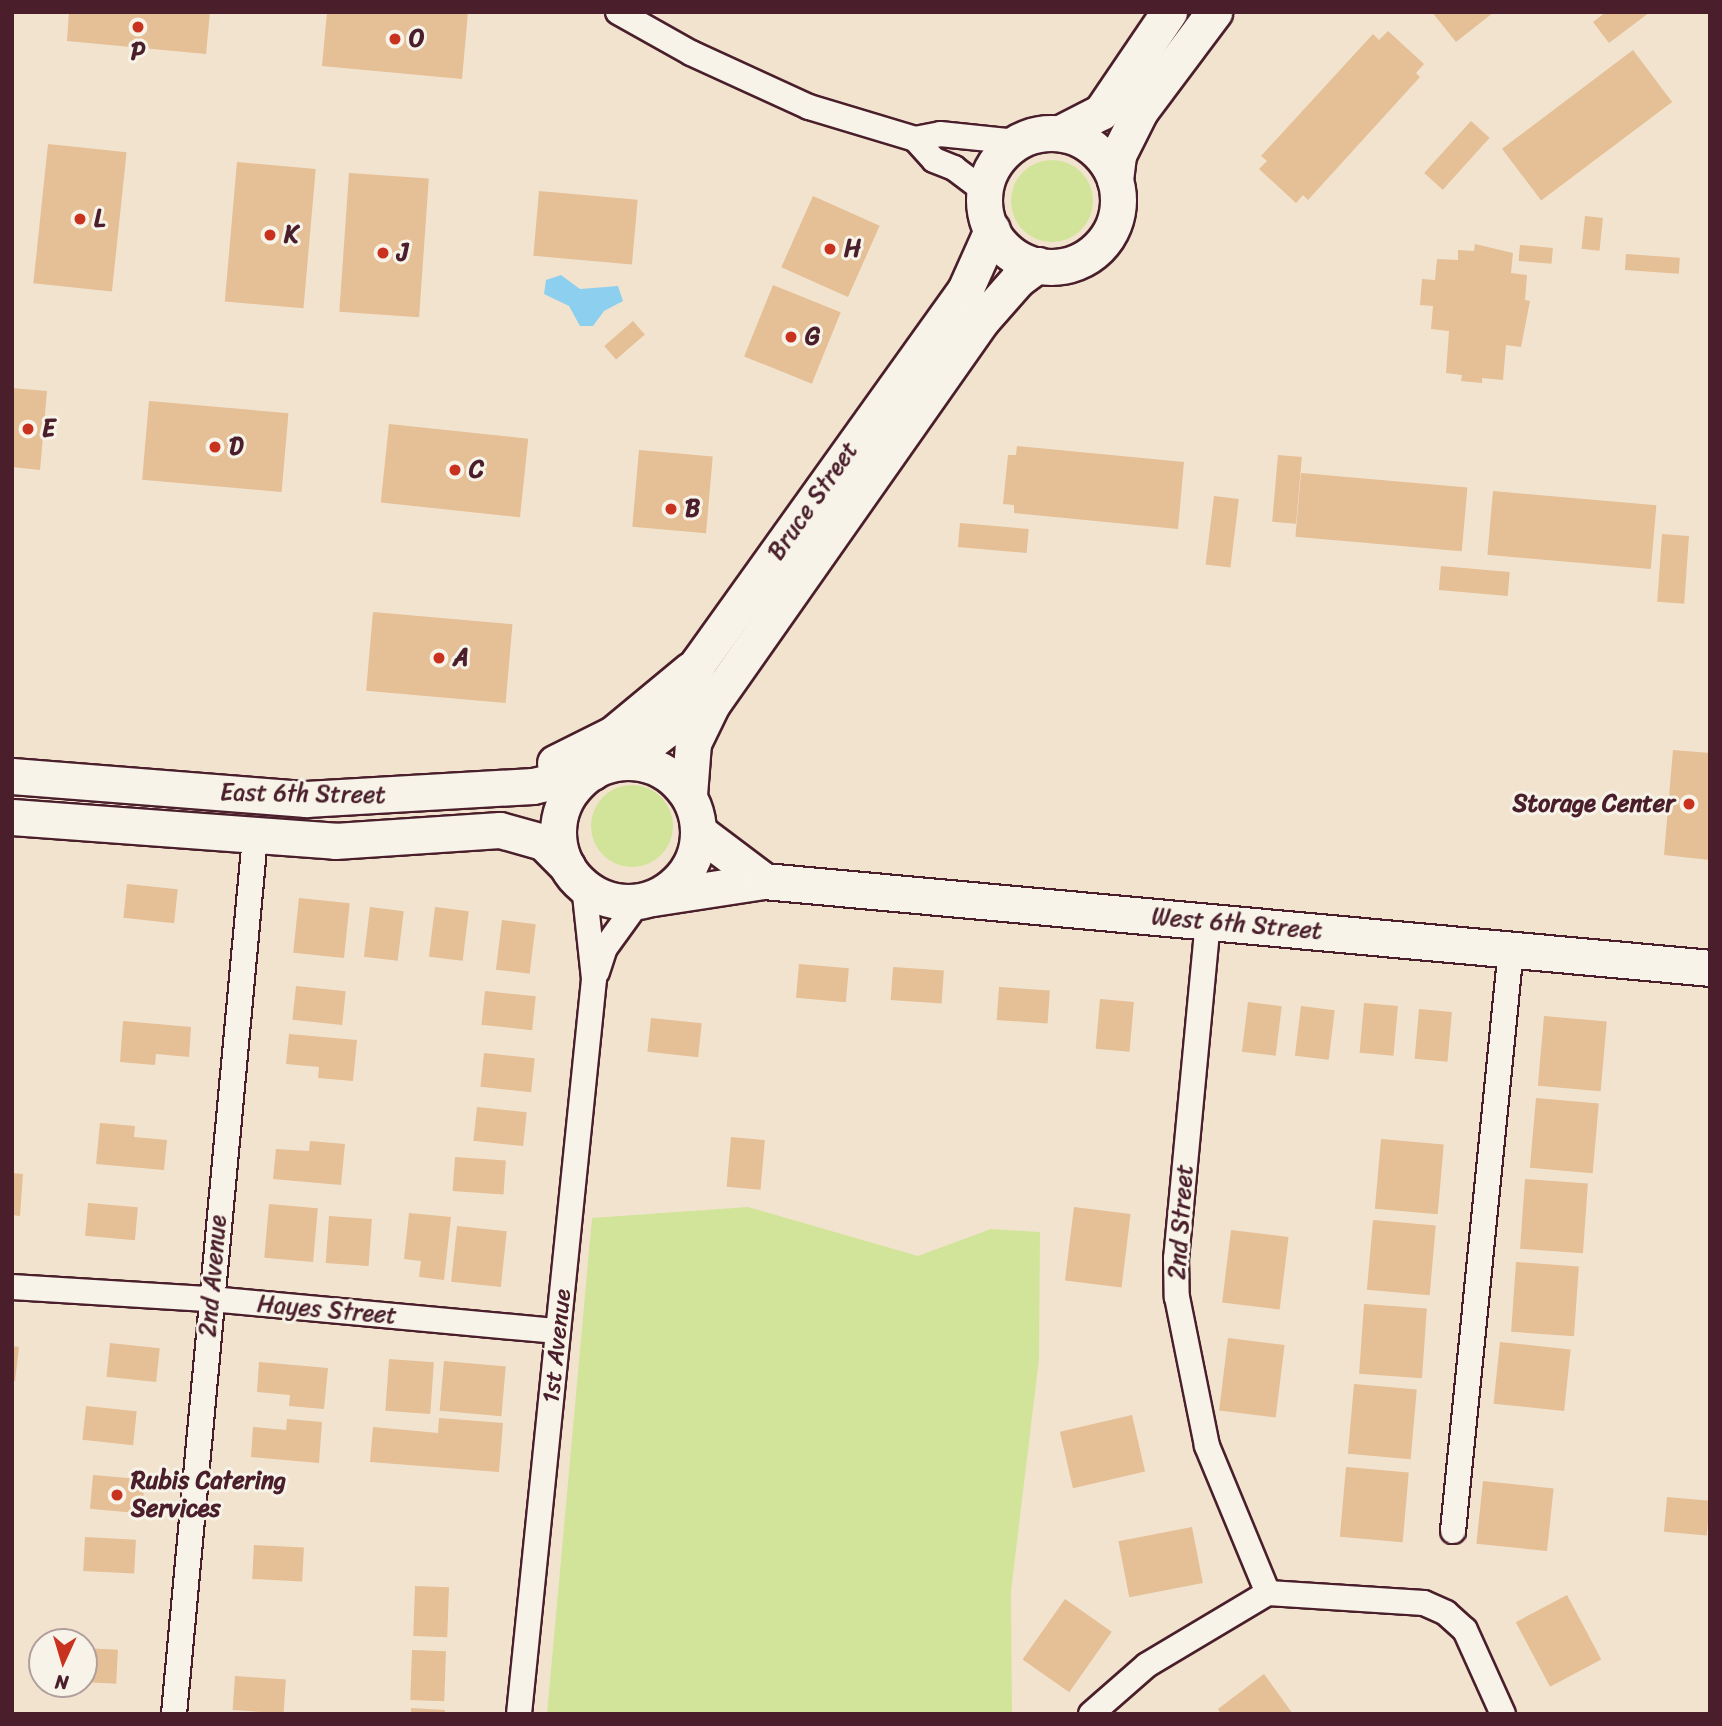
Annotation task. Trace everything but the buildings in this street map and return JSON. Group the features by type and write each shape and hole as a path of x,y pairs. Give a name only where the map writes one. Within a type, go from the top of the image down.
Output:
{"street":[{"path":"618,12 691,53 809,107 915,139 940,134 1017,142"},
{"path":"1060,134 1101,112 1169,12"},
{"path":"1115,180 1099,153 1087,143 1060,134 1031,136 1017,142 996,162 985,191 992,230 1010,253 1037,265 1067,264 1100,245 1117,211 1115,180 1118,155 1140,111 1214,12"},
{"path":"915,139 934,160 954,168 985,191"},
{"name":"Bruce Street","path":"608,767 667,729 698,663 966,288 992,230"},
{"name":"Bruce Street","path":"689,796 693,743 712,704 982,320 1018,279 1037,265"},
{"path":"467,790 529,773 584,750 649,707 698,663"},
{"path":"608,767 661,770 689,796 699,832 687,872 646,900 620,901 575,876 558,832 561,814 567,797 608,767"},
{"name":"East 6th Street","path":"12,776 306,799 533,786 608,767"},
{"name":"East 6th Street","path":"12,817 255,838 335,841 500,830 543,842 575,876"},
{"path":"699,832 764,881"},
{"name":"2nd Avenue","path":"174,1714 255,838"},
{"name":"1st Avenue","path":"575,876 594,979"},
{"name":"West 6th Street","path":"646,900 764,881 1710,968"},
{"name":"1st Avenue","path":"519,1714 594,979 605,948 646,900"},
{"name":"2nd Street","path":"1208,921 1176,1258 1177,1297 1207,1446 1268,1593"},
{"path":"1453,1531 1511,949"},
{"name":"Hayes Street","path":"12,1287 211,1299 558,1331"},
{"path":"1091,1714 1147,1665 1268,1593 1424,1603 1446,1613 1465,1630 1503,1714"}],"green space":[{"path":"1052,160 1068,164 1081,172 1089,185 1093,201 1089,217 1081,230 1068,238 1052,242 1036,238 1023,230 1015,217 1011,201 1015,185 1023,172 1036,164"},
{"path":"624,785 640,785 655,792 666,803 673,818 670,842 661,855 640,867 624,867 609,860 598,849 591,834 591,818 598,803 609,792"},
{"path":"748,1207 918,1256 991,1229 1040,1232 1039,1359 1011,1591 1012,1714 547,1714 592,1218"}],"water":[{"path":"561,275 580,289 618,286 623,301 604,311 593,326 580,326 569,306 544,294 546,280"}],"place":[{"name":"P","path":"138,27"},
{"name":"O","path":"395,39"},
{"name":"L","path":"80,219"},
{"name":"K","path":"270,235"},
{"name":"H","path":"830,249"},
{"name":"J","path":"383,253"},
{"name":"G","path":"791,337"},
{"name":"E","path":"28,429"},
{"name":"D","path":"215,447"},
{"name":"C","path":"455,470"},
{"name":"B","path":"671,509"},
{"name":"A","path":"439,658"},
{"name":"Storage Center","path":"1689,804"},
{"name":"Rubis Catering Services","path":"117,1495"}]}
